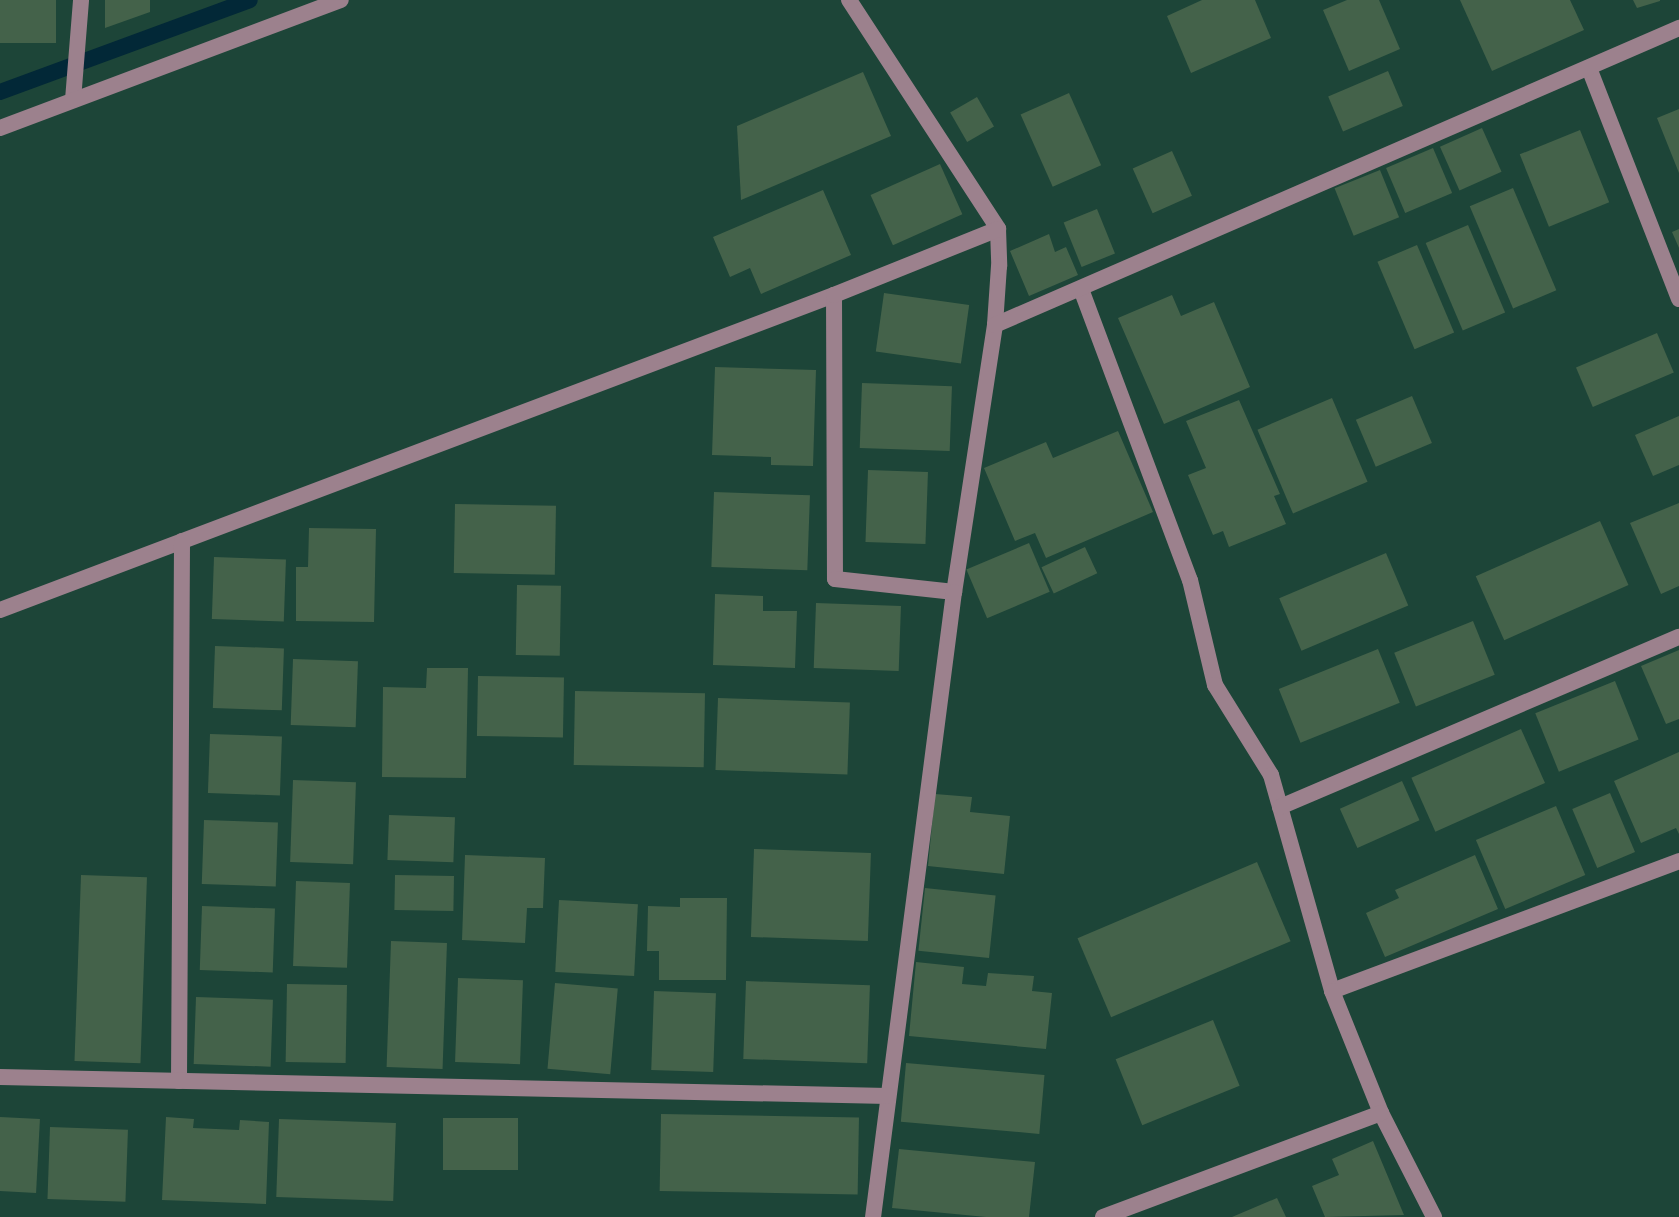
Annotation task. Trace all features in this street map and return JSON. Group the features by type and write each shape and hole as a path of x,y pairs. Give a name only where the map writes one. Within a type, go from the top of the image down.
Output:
{"street":[{"path":"74,92 81,0"},
{"path":"0,128 74,92 341,0"},
{"path":"849,0 998,229 995,325 954,592 873,1217"},
{"path":"995,325 1679,28"},
{"path":"1589,68 1679,299"},
{"path":"0,610 834,295 998,229"},
{"path":"1081,289 1190,580 1215,685 1271,775 1332,991 1381,1113 1434,1217"},
{"path":"834,295 835,579 954,592"},
{"path":"179,1081 182,541"},
{"path":"1280,807 1679,637"},
{"path":"1332,991 1679,861"},
{"path":"0,1077 888,1096"},
{"path":"1103,1217 1381,1113"}],"building":[{"path":"0,0 56,0 56,43 0,43"},
{"path":"105,0 150,0 150,12 105,28"},
{"path":"1202,0 1255,0 1271,38 1191,73 1167,16"},
{"path":"1347,0 1379,0 1400,49 1349,71 1323,10"},
{"path":"1460,0 1570,0 1584,30 1492,71"},
{"path":"1633,0 1660,0 1660,1 1637,8"},
{"path":"1388,71 1403,106 1343,131 1328,96"},
{"path":"863,72 891,136 741,200 737,126"},
{"path":"1069,93 1101,165 1053,187 1021,115"},
{"path":"977,97 994,126 967,142 950,112"},
{"path":"1679,109 1679,173 1657,118"},
{"path":"1482,128 1502,172 1460,191 1440,147"},
{"path":"1580,130 1609,202 1549,227 1520,154"},
{"path":"1433,148 1452,193 1405,213 1386,168"},
{"path":"1172,151 1192,196 1153,213 1133,168"},
{"path":"940,164 962,214 893,245 871,195"},
{"path":"1380,170 1399,217 1354,236 1335,188"},
{"path":"1513,188 1556,290 1513,309 1470,206"},
{"path":"823,190 851,255 761,294 750,268 730,277 713,237"},
{"path":"1097,209 1115,254 1082,267 1064,222"},
{"path":"1468,225 1505,312 1463,330 1426,243"},
{"path":"1679,229 1679,248 1672,232"},
{"path":"1049,234 1055,252 1066,247 1078,275 1029,296 1010,251"},
{"path":"1417,245 1454,332 1415,349 1377,262"},
{"path":"884,293 969,305 961,363 876,351"},
{"path":"1172,295 1181,316 1214,302 1250,387 1164,424 1118,318"},
{"path":"1657,333 1674,373 1593,407 1576,367"},
{"path":"715,367 816,370 813,466 771,465 771,457 712,455"},
{"path":"862,383 952,386 950,451 860,448"},
{"path":"1412,396 1432,443 1376,467 1356,420"},
{"path":"1332,398 1368,482 1293,513 1257,430"},
{"path":"1239,400 1280,494 1274,496 1286,524 1229,547 1223,531 1213,535 1188,475 1206,468 1186,421"},
{"path":"1679,416 1679,465 1653,476 1635,435"},
{"path":"1118,431 1153,512 1046,558 1035,533 1015,541 984,468 1046,442 1053,458"},
{"path":"868,470 928,472 925,544 865,542"},
{"path":"714,492 810,495 807,570 711,567"},
{"path":"1679,503 1679,586 1661,594 1630,523"},
{"path":"455,504 556,506 555,575 454,573"},
{"path":"1600,521 1628,585 1504,640 1476,576"},
{"path":"309,528 376,529 374,622 296,621 296,567 308,567"},
{"path":"1029,543 1050,592 987,618 966,570"},
{"path":"1085,547 1097,573 1054,594 1041,567"},
{"path":"1386,553 1408,605 1301,651 1279,598"},
{"path":"214,557 286,560 284,621 212,619"},
{"path":"517,585 561,586 560,656 516,655"},
{"path":"715,594 763,596 763,611 797,611 795,668 713,665"},
{"path":"816,603 901,606 899,671 814,668"},
{"path":"1473,621 1495,675 1416,707 1394,653"},
{"path":"215,646 284,648 282,710 213,708"},
{"path":"1378,649 1400,703 1301,743 1279,689"},
{"path":"1679,650 1679,719 1666,724 1641,666"},
{"path":"293,659 358,661 356,727 291,725"},
{"path":"427,668 468,668 466,778 382,777 383,687 426,688"},
{"path":"478,676 564,678 563,737 477,736"},
{"path":"1615,681 1639,739 1559,772 1535,713"},
{"path":"575,691 705,693 704,767 574,765"},
{"path":"718,698 850,703 847,775 715,770"},
{"path":"1521,729 1545,783 1435,832 1411,778"},
{"path":"210,734 282,737 280,795 208,793"},
{"path":"1679,752 1679,834 1676,828 1641,843 1614,781"},
{"path":"293,780 356,782 353,864 290,862"},
{"path":"1402,781 1419,820 1357,848 1340,809"},
{"path":"1610,793 1635,852 1597,868 1572,809"},
{"path":"935,794 972,797 970,812 1010,816 1004,874 928,866"},
{"path":"1556,806 1585,875 1505,909 1476,840"},
{"path":"389,815 455,817 453,862 387,860"},
{"path":"204,820 278,823 276,887 202,884"},
{"path":"754,849 871,853 868,941 751,937"},
{"path":"465,855 545,858 543,908 527,908 525,943 462,940"},
{"path":"1475,855 1498,909 1385,957 1366,913 1399,898 1395,890"},
{"path":"1257,862 1291,941 1111,1017 1078,938"},
{"path":"81,875 147,877 140,1063 75,1061"},
{"path":"395,875 454,876 453,911 394,910"},
{"path":"296,881 350,883 347,968 293,966"},
{"path":"925,888 996,895 989,958 918,951"},
{"path":"680,898 727,898 726,980 659,980 659,951 647,951 648,906 680,907"},
{"path":"559,900 638,904 634,976 555,972"},
{"path":"202,906 275,909 273,973 200,970"},
{"path":"391,941 447,943 443,1069 387,1067"},
{"path":"916,962 964,967 962,984 986,986 988,973 1034,976 1032,991 1052,993 1046,1049 909,1036"},
{"path":"458,978 523,980 520,1064 455,1062"},
{"path":"746,981 870,985 867,1063 743,1059"},
{"path":"555,983 618,988 610,1074 548,1069"},
{"path":"287,984 347,985 346,1063 286,1062"},
{"path":"654,991 716,993 713,1072 651,1070"},
{"path":"196,997 273,1000 271,1067 194,1064"},
{"path":"1213,1020 1240,1086 1142,1125 1116,1059"},
{"path":"906,1063 1044,1075 1039,1134 901,1122"},
{"path":"661,1114 859,1117 858,1194 660,1191"},
{"path":"0,1117 40,1119 36,1193 0,1191"},
{"path":"166,1117 194,1119 193,1128 239,1130 240,1120 269,1122 266,1204 162,1200"},
{"path":"443,1118 518,1118 518,1170 443,1170"},
{"path":"279,1119 396,1123 393,1201 276,1197"},
{"path":"50,1127 128,1130 125,1202 47,1199"},
{"path":"1373,1141 1404,1215 1325,1217 1312,1186 1339,1175 1332,1159"},
{"path":"899,1149 1035,1162 1029,1217 986,1217 892,1208"},
{"path":"1277,1198 1286,1217 1232,1217"}],"waterway":[{"path":"0,92 250,0"}]}
